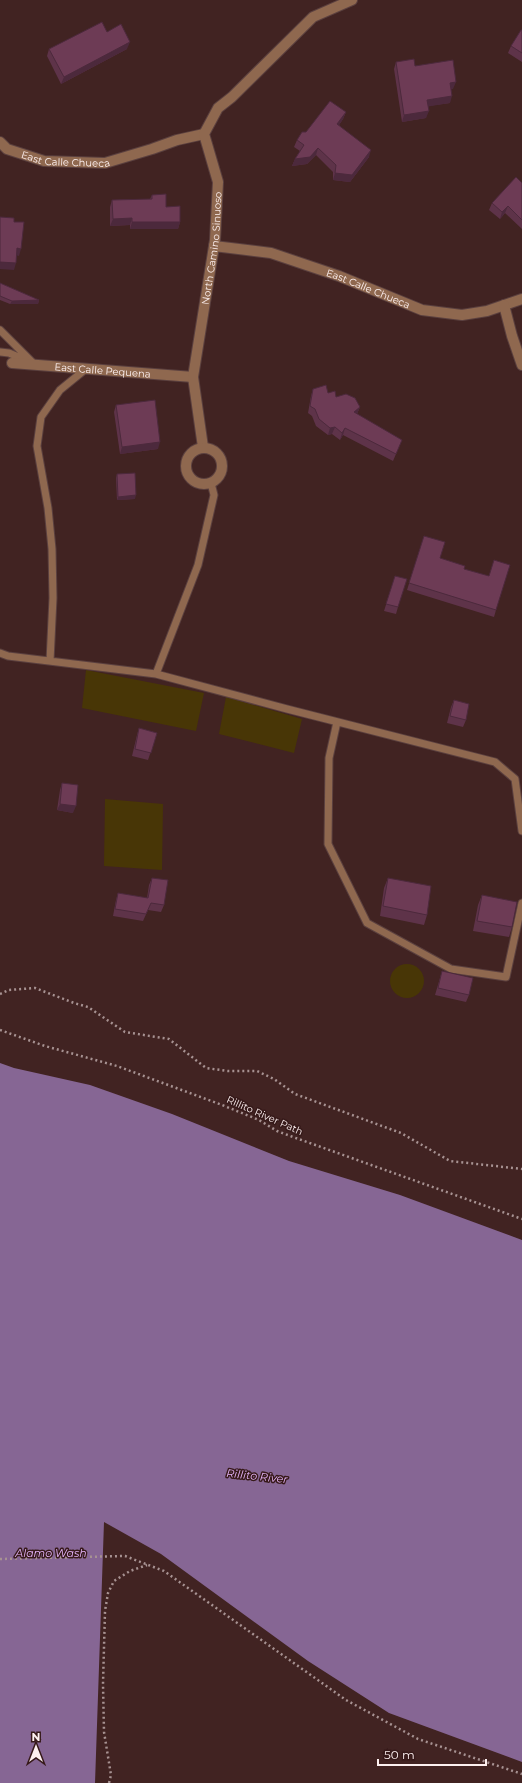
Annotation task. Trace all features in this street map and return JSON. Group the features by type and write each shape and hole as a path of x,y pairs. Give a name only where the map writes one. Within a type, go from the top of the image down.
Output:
{"street":[{"path":"204,134 218,108 232,97 313,18 352,0"},
{"name":"East Calle Chueca","path":"0,142 7,149 44,161 105,163 177,140 204,134"},
{"name":"North Camino Sinuoso","path":"203,447 193,377 214,246 218,182 204,134"},
{"name":"East Calle Chueca","path":"214,246 271,253 339,276 422,310 462,315 487,311 522,299"},
{"path":"504,305 512,336 522,364"},
{"name":"East Calle Pequena","path":"12,363 193,377"},
{"path":"203,447 215,452 222,462 220,474 211,483 205,484 194,482 186,472 186,461 188,455 198,448 203,447"}],"lane":[{"path":"0,330 34,364"},
{"path":"0,352 9,353 34,364"},
{"path":"50,661 53,598 52,549 48,508 37,446 41,417 60,390 87,368"},
{"path":"156,674 198,565 214,495 211,483"},
{"path":"0,653 8,656 156,674 495,762 515,779 522,831"},
{"path":"337,722 329,758 328,844 368,923 451,969 506,977 522,902"}],"path":[{"path":"0,994 9,990 35,988 88,1007 125,1032 169,1039 206,1068 228,1071 257,1071 274,1079 295,1094 401,1133 450,1161 522,1169"},
{"name":"Rillito River Path","path":"0,1030 45,1046 117,1066 259,1120 277,1131 522,1219"},
{"path":"0,1559 125,1556 164,1571 346,1700 418,1739 522,1774"},
{"path":"109,1783 111,1775 104,1732 103,1684 105,1611 108,1593 114,1580 130,1571 147,1565"}],"shaded area":[{"path":"86,670 204,693 196,731 82,708"},
{"path":"226,697 302,719 294,753 219,734"},
{"path":"105,799 163,804 162,870 104,866"},
{"path":"410,964 417,966 422,971 424,981 422,991 417,996 404,998 397,996 392,991 390,978 392,971 397,966"}],"water":[{"path":"0,1063 14,1068 90,1085 172,1114 289,1161 400,1195 522,1240 522,1762 389,1713 308,1661 161,1554 104,1522 95,1783 0,1783"}],"building":[{"path":"102,22 107,32 121,24 130,42 64,77 49,49"},
{"path":"522,30 522,53 511,46"},
{"path":"414,59 415,66 453,60 456,82 450,83 452,96 427,100 429,111 404,115 396,62"},
{"path":"330,101 346,112 337,124 371,150 352,175 335,173 336,165 318,148 310,157 295,159 304,145 297,140 302,132 306,132"},
{"path":"516,177 522,183 522,220 508,206 502,212 492,203"},
{"path":"166,194 166,207 180,206 180,222 132,222 132,218 113,219 112,200 152,199 152,195"},
{"path":"0,217 14,218 14,222 24,222 21,249 17,248 16,263 0,262"},
{"path":"0,283 39,300 12,301 0,296"},
{"path":"326,385 328,393 335,391 336,397 346,394 355,398 360,407 354,412 402,440 396,454 345,428 342,433 335,427 330,428 319,419 315,409 310,406 313,389"},
{"path":"155,400 160,442 122,447 116,405"},
{"path":"135,473 136,495 118,497 117,474"},
{"path":"424,536 445,542 440,558 465,566 464,569 489,576 494,560 510,565 496,610 409,583"},
{"path":"395,576 407,579 398,607 386,604"},
{"path":"454,700 469,704 466,720 450,716"},
{"path":"139,728 157,733 151,753 135,749"},
{"path":"62,783 78,785 76,806 60,804"},
{"path":"152,878 168,880 164,905 151,903 146,914 115,909 118,893 148,898"},
{"path":"388,878 431,886 427,915 383,906"},
{"path":"482,895 517,902 512,927 477,921"},
{"path":"442,971 473,978 469,995 438,988"}],"water label":[{"name":"Rillito River","path":"257,1476"},
{"name":"Alamo Wash","path":"51,1553"}]}
